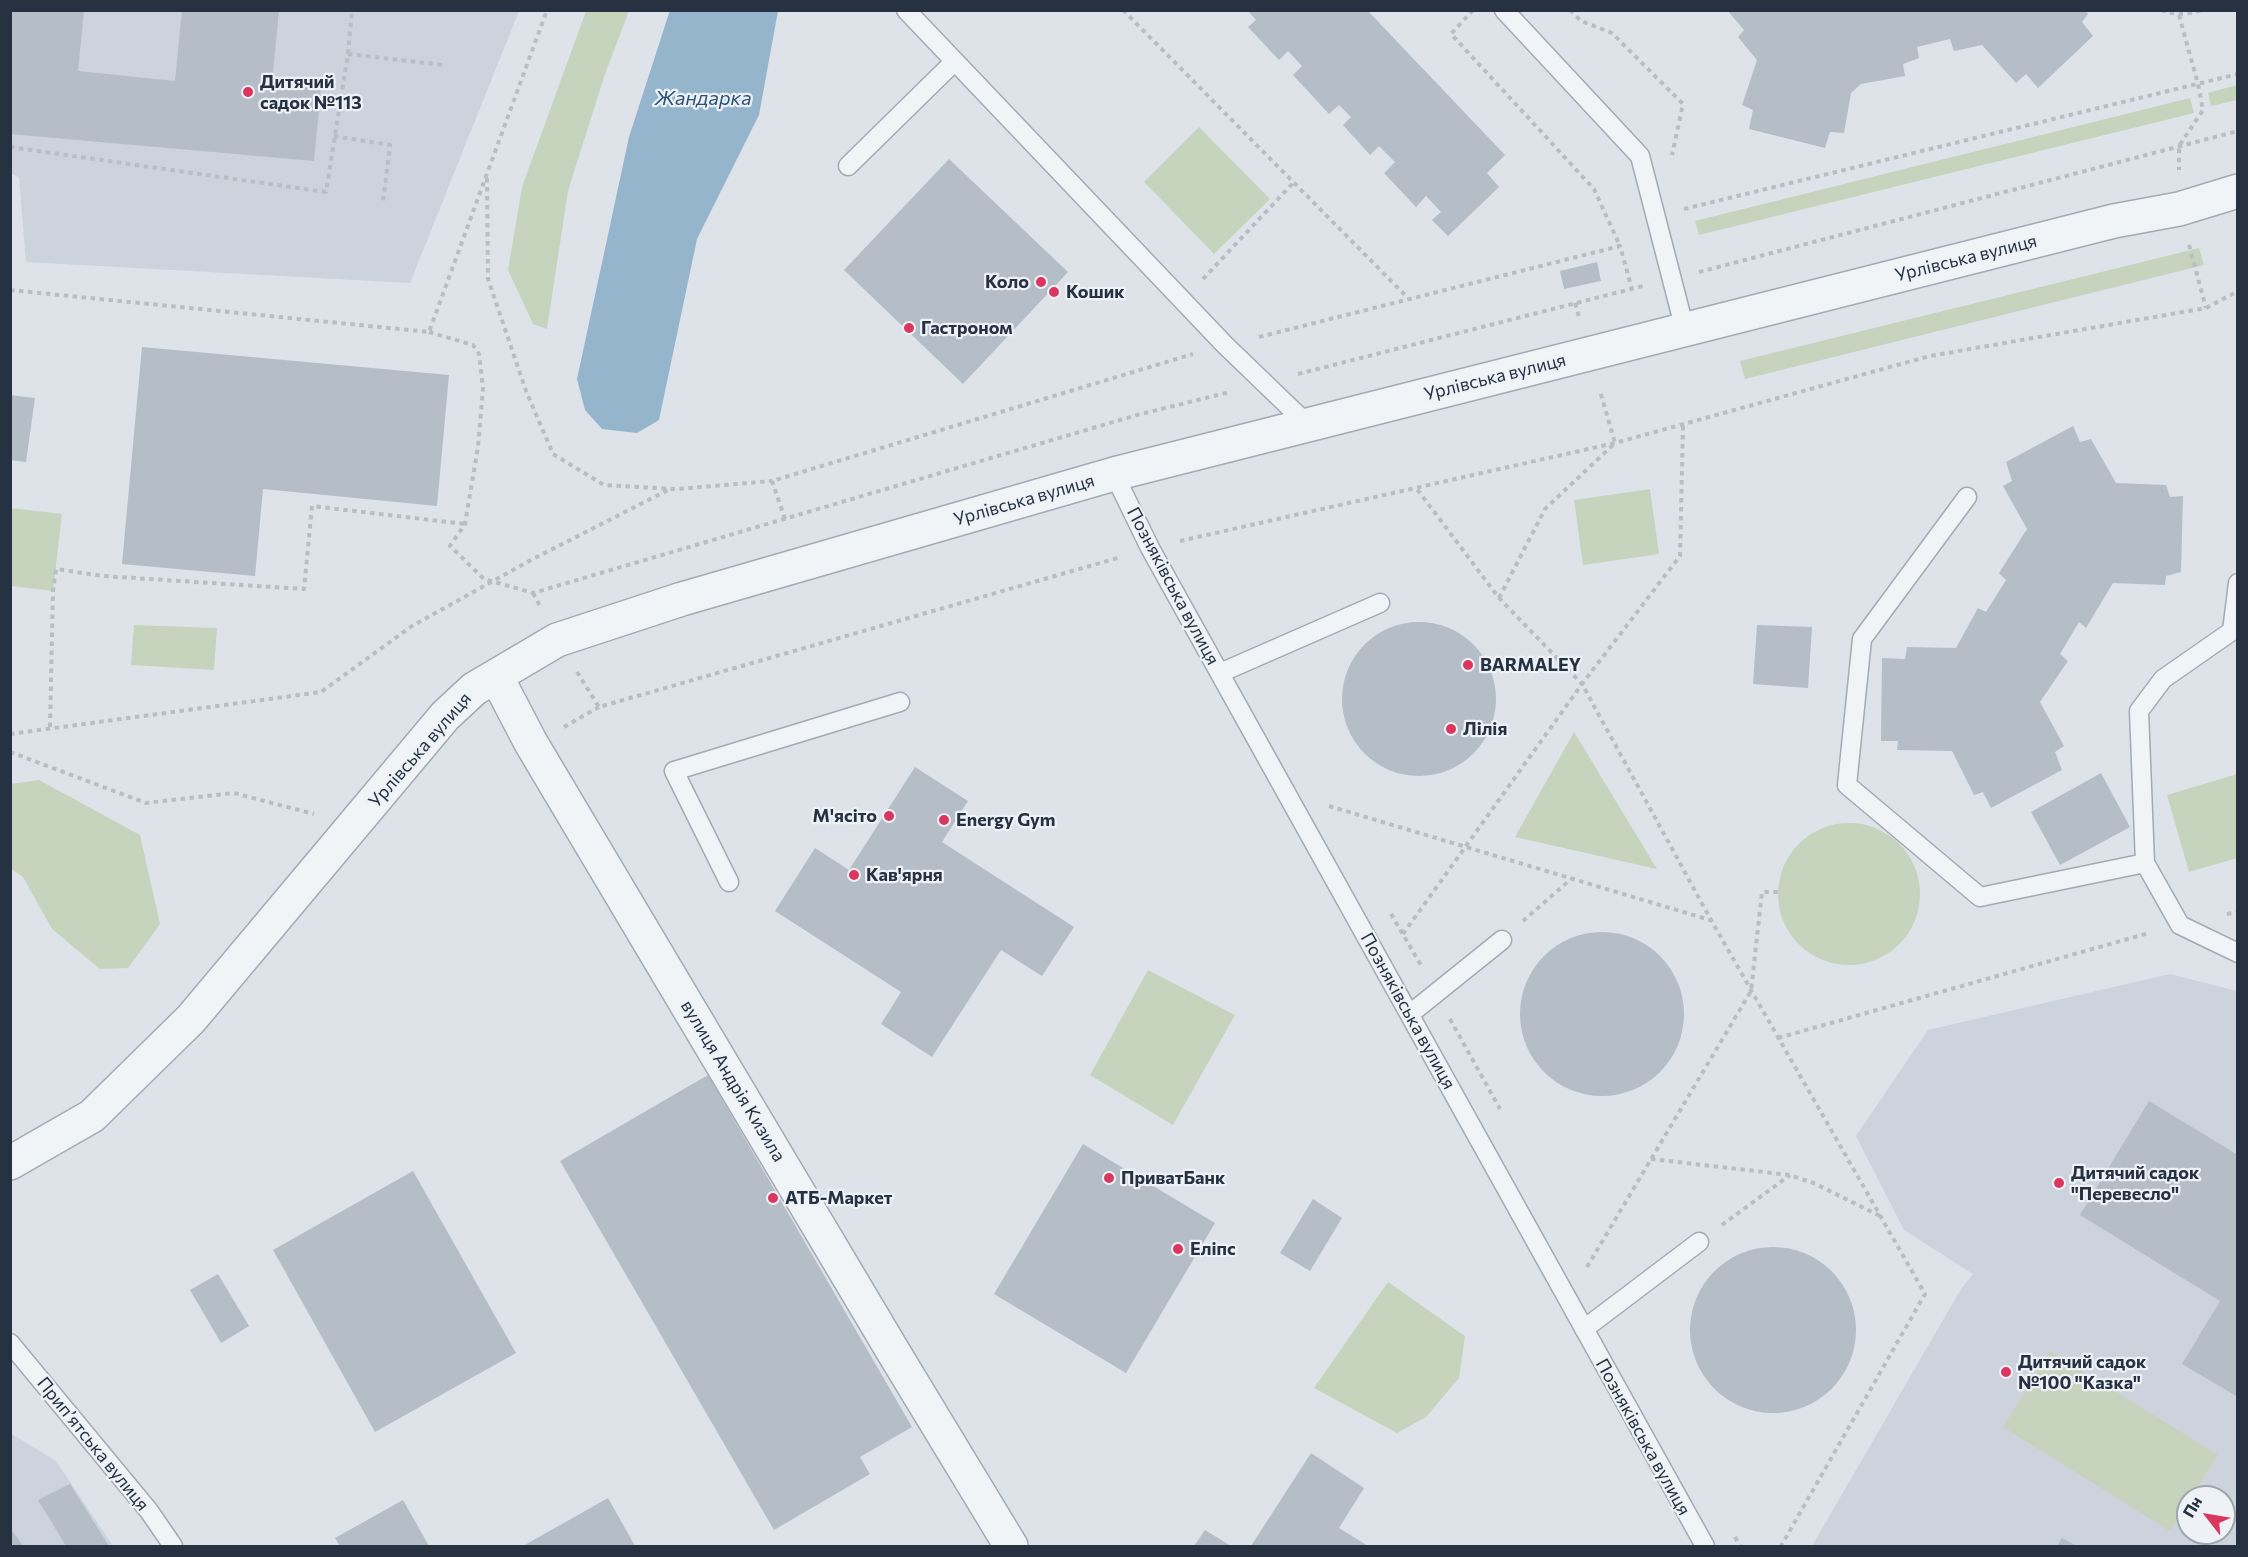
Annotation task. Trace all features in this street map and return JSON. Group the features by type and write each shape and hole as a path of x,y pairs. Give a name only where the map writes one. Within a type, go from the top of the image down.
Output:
{"street":[{"name":"Урлівська вулиця","path":"10,1163 92,1116 191,1019 445,716 474,689 557,640 682,599 1114,474 2114,220 2179,209 2238,191"},
{"name":"вулиця Андрія Кизила","path":"496,676 531,743 1011,1546"}],"lane":[{"path":"906,10 1225,345 1308,425"},
{"path":"1504,10 1641,156 1685,330"},
{"path":"848,166 954,62"},
{"name":"Позняківська вулиця","path":"1114,474 1150,548 1705,1546"},
{"path":"1967,497 1862,639 1847,785 1980,897 2145,863"},
{"path":"2238,583 2232,632 2163,679 2139,711 2145,863 2180,925 2238,953"},
{"path":"1220,673 1380,603"},
{"path":"729,882 674,771 900,702"},
{"path":"1410,1014 1502,940"},
{"path":"1584,1329 1700,1242"},
{"name":"Припʼятська вулиця","path":"10,1343 149,1511 173,1546"}],"path":[{"path":"10,147 326,192 348,54 352,10"},
{"path":"10,290 429,332 548,10"},
{"path":"1123,10 1408,299"},
{"path":"1473,10 1451,34 1594,189 1620,246 1632,289"},
{"path":"2161,10 2179,15 2202,10"},
{"path":"2179,15 2203,110 2179,146 2179,209 2206,308"},
{"path":"348,54 443,65"},
{"path":"1680,210 2238,74"},
{"path":"334,136 390,145 382,202"},
{"path":"487,175 488,279 526,391 554,454 604,485 670,489 772,481 1225,345 1620,246"},
{"path":"1182,300 1293,183"},
{"path":"562,728 599,706 1150,548 1615,443 1930,356 2206,308 2238,291"},
{"path":"1404,934 1582,684 1680,556 1683,426"},
{"path":"1499,598 1545,509 1615,443"},
{"path":"772,481 784,519"},
{"path":"10,734 321,693 412,626 531,560 670,489"},
{"path":"1417,489 1499,598 1582,684 1711,920 1925,1294 1781,1546"},
{"path":"50,728 53,591 56,569 103,576 303,590 312,506 465,524"},
{"path":"533,593 557,640 599,706"},
{"path":"10,752 146,802 234,793 355,825"},
{"path":"1322,804 1711,920"},
{"path":"1502,940 1572,879"},
{"path":"1587,1268 1751,991 1761,892 1779,892"},
{"path":"1778,1038 2180,925 2238,912"},
{"path":"1651,1159 1790,1175 1816,1184 1881,1217"},
{"path":"1700,1242 1790,1175"}],"shaded area":[{"name":"Дитячий садок №113","path":"10,11 519,11 410,283 26,262 19,177 11,174"},
{"name":"Дитячий садок \"Перевесло\"","path":"2170,974 2237,991 2237,1546 1812,1546 1961,1289 1973,1274 1904,1230 1856,1136 1928,1030"},
{"path":"10,1433 56,1461 113,1546 11,1546"}],"green space":[{"path":"586,11 629,11 605,74 568,191 547,329 533,324 508,270 522,187"},
{"path":"2237,85 2237,100 2211,106 2208,93"},
{"path":"2190,98 2194,113 1699,235 1695,221"},
{"path":"1199,127 1270,199 1214,254 1144,182"},
{"path":"2199,248 2204,265 1745,379 1740,361"},
{"path":"1650,489 1659,554 1583,565 1574,500"},
{"path":"11,508 62,514 53,591 11,586"},
{"path":"134,625 217,628 214,670 131,665"},
{"path":"1574,732 1657,869 1515,837"},
{"path":"2237,774 2237,858 2189,872 2167,795"},
{"path":"39,780 140,835 160,924 128,968 100,969 52,929 23,877 11,869 11,784"},
{"path":"1849,823 1876,829 1899,844 1914,867 1920,894 1914,921 1899,944 1876,959 1849,965 1822,959 1799,944 1784,921 1778,894 1784,867 1799,844 1822,829"},
{"path":"1148,970 1235,1015 1173,1125 1090,1075"},
{"path":"1388,1282 1465,1336 1459,1378 1426,1417 1397,1433 1314,1388"},
{"path":"2050,1351 2218,1455 2199,1485 2176,1485 2176,1521 2170,1531 2003,1427"}],"water":[{"name":"Жандарка","path":"670,10 778,11 759,115 697,239 659,420 637,433 602,429 585,410 577,379 629,137"}],"building":[{"path":"10,10 84,10 78,71 175,81 182,10 279,10 272,83 321,87 314,161 10,134"},
{"path":"1247,10 1367,10 1505,155 1487,173 1499,187 1448,236 1432,220 1441,212 1426,196 1416,207 1384,173 1395,162 1379,146 1370,155 1343,125 1351,117 1339,105 1329,114 1293,75 1302,66 1288,51 1279,60 1248,27 1256,20"},
{"path":"1727,10 2085,10 2088,14 2082,22 2093,36 2038,88 2026,74 2016,83 1982,45 1954,51 1950,39 1917,47 1919,58 1903,64 1905,76 1861,84 1851,93 1844,133 1830,132 1825,148 1749,129 1753,110 1742,105 1757,60 1738,37 1744,30"},
{"path":"949,159 1068,272 963,384 844,270"},
{"path":"1597,262 1601,281 1564,289 1560,271"},
{"path":"142,347 449,375 437,506 263,489 255,576 122,564"},
{"path":"10,395 35,398 26,462 10,460"},
{"path":"2073,426 2080,442 2091,439 2116,483 2166,485 2170,497 2183,496 2181,572 2166,576 2165,585 2113,583 2086,628 2079,622 2060,654 2068,661 2040,702 2064,746 2055,752 2062,770 1991,808 1983,792 1974,795 1952,751 1897,750 1898,741 1881,741 1882,658 1905,659 1907,647 1956,648 1978,608 1986,612 2006,580 1999,573 2027,529 2003,486 2012,481 2006,462"},
{"path":"1419,622 1434,623 1449,628 1474,644 1490,669 1495,684 1495,714 1490,729 1474,754 1449,770 1434,775 1419,776 1404,775 1389,770 1364,754 1348,729 1343,714 1342,699 1343,684 1348,669 1364,644 1389,628 1404,623"},
{"path":"1757,625 1812,627 1808,688 1753,684"},
{"path":"915,767 968,801 942,842 1074,927 1042,976 1001,950 932,1057 881,1024 901,992 775,911 815,848 849,870"},
{"path":"2101,773 2130,827 2060,865 2031,812"},
{"path":"1602,932 1633,938 1660,956 1678,983 1684,1014 1678,1045 1660,1072 1633,1090 1602,1096 1571,1090 1544,1072 1526,1045 1520,1014 1526,983 1544,956 1571,938"},
{"path":"708,1075 912,1427 860,1457 870,1474 774,1530 560,1161"},
{"path":"2149,1101 2238,1155 2238,1397 2182,1364 2220,1301 2080,1215"},
{"path":"1083,1144 1215,1223 1126,1373 994,1294"},
{"path":"413,1171 516,1353 375,1432 273,1250"},
{"path":"1313,1199 1342,1218 1310,1271 1280,1253"},
{"path":"1773,1247 1789,1248 1805,1253 1832,1271 1850,1298 1855,1314 1855,1346 1850,1362 1832,1389 1805,1407 1789,1412 1773,1413 1757,1412 1741,1407 1714,1389 1696,1362 1691,1346 1690,1330 1691,1314 1696,1298 1714,1271 1741,1253 1757,1248"},
{"path":"218,1274 249,1326 221,1343 190,1290"},
{"path":"1311,1453 1364,1488 1339,1528 1368,1546 1251,1546"},
{"path":"70,1484 109,1546 66,1546 38,1500"},
{"path":"608,1498 635,1546 523,1546"},
{"path":"403,1500 429,1546 340,1546 335,1538"},
{"path":"10,1528 23,1546 10,1546"},
{"path":"1205,1530 1231,1546 1194,1546"},
{"path":"2062,1538 2077,1546 2057,1546"}],"place":[{"name":"Дитячий садок №113","path":"248,92"},
{"name":"Коло","path":"1041,282"},
{"name":"Кошик","path":"1054,292"},
{"name":"Гастроном","path":"909,328"},
{"name":"BARMALEY","path":"1468,665"},
{"name":"Лілія","path":"1451,729"},
{"name":"М'ясіто","path":"889,816"},
{"name":"Energy Gym","path":"944,820"},
{"name":"Кав'ярня","path":"854,875"},
{"name":"ПриватБанк","path":"1109,1178"},
{"name":"Дитячий садок \"Перевесло\"","path":"2059,1183"},
{"name":"АТБ-Маркет","path":"773,1198"},
{"name":"Еліпс","path":"1178,1249"},
{"name":"Дитячий садок №100 \"Казка\"","path":"2006,1372"}]}
